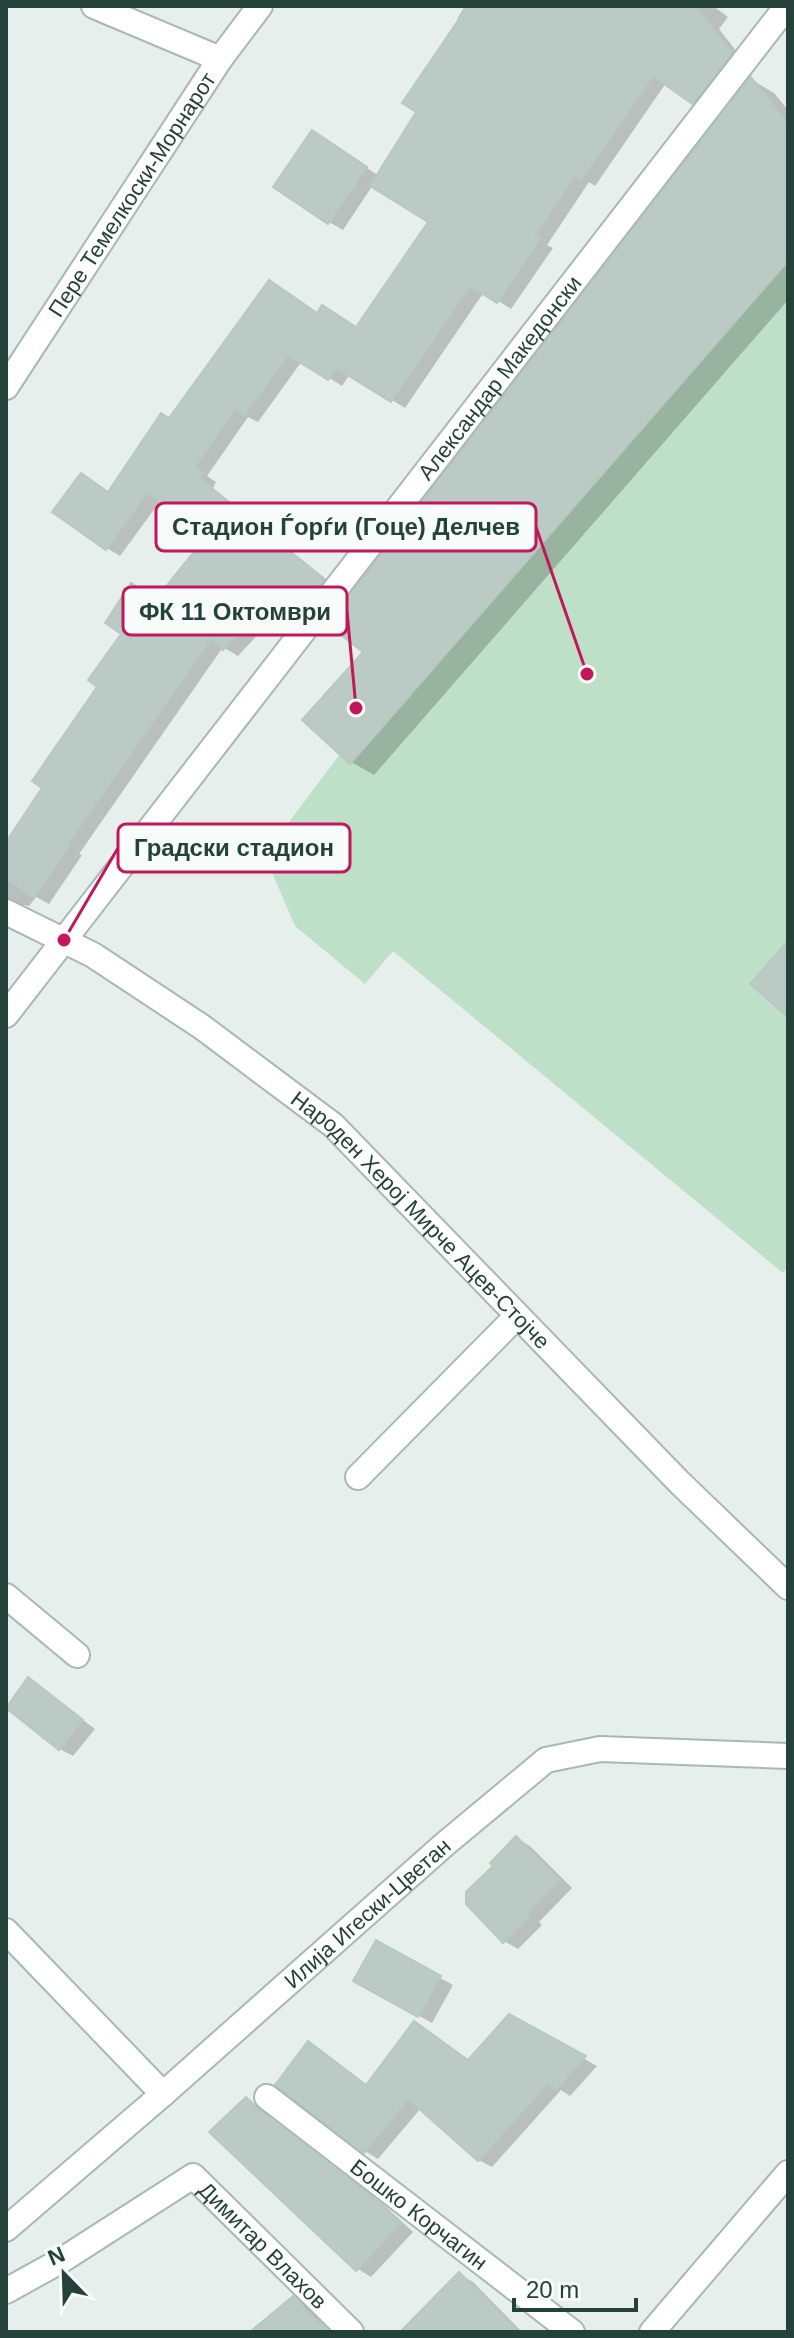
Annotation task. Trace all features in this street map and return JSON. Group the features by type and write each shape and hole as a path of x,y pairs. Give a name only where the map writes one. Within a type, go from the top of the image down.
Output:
{"street":[{"path":"94,6 220,59"},
{"name":"Пере Темелкоски-Морнарот","path":"6,387 220,59 260,6"},
{"name":"Александар Македонски","path":"6,1015 787,6"},
{"name":"Народен Херој Мирче Ацев-Стојче","path":"6,912 93,955 202,1027 333,1125 680,1483 788,1587"},
{"path":"358,1477 517,1316"},
{"path":"6,1596 77,1655"},
{"name":"Илија Игески-Цветан","path":"6,2229 445,1844 546,1760 600,1749 788,1756"},
{"path":"6,1931 163,2094"},
{"name":"Бошко Корчагин","path":"267,2097 572,2332"},
{"path":"652,2332 788,2173"},
{"name":"Димитар Влахов","path":"6,2291 62,2260 193,2176 351,2332"}],"green space":[{"path":"742,65 788,124 788,1267 783,1273 393,951 365,984 295,926 271,870 264,827 277,838 340,754 351,763 411,696 363,652 315,615"}],"building":[{"path":"468,6 695,6 732,53 692,104 653,76 581,180 575,176 535,235 540,239 497,303 470,286 391,402 336,368 328,380 288,355 244,416 235,409 195,467 204,473 200,479 324,579 304,606 280,588 223,650 211,639 67,845 34,898 6,879 6,842 42,788 32,781 97,687 88,680 121,634 105,623 131,583 156,599 208,534 147,493 106,550 52,512 81,473 108,492 161,413 169,418 269,280 317,313 322,305 356,327 428,222 370,186 416,112 402,103"},
{"path":"751,77 788,124 788,261 350,764 302,720 363,652 327,624"},
{"path":"312,130 367,167 328,224 273,187"},
{"path":"788,941 788,1017 750,984"},
{"path":"28,1677 83,1720 59,1750 6,1708"},
{"path":"516,1836 560,1880 503,1943 466,1904 466,1892 493,1866 490,1863"},
{"path":"376,1940 441,1976 418,2017 353,1981"},
{"path":"509,2014 586,2056 556,2090 548,2083 478,2161 408,2099 364,2153 275,2085 308,2041 366,2085 414,2021 468,2060"},
{"path":"246,2097 401,2223 356,2271 209,2132"},
{"path":"459,2272 519,2332 400,2332"},
{"path":"293,2296 327,2332 250,2332"}],"place":[{"name":"Стадион Ѓорѓи (Гоце) Делчев","path":"587,674"},
{"name":"ФК 11 Октомври","path":"356,708"},
{"name":"Градски стадион","path":"64,940"}]}
